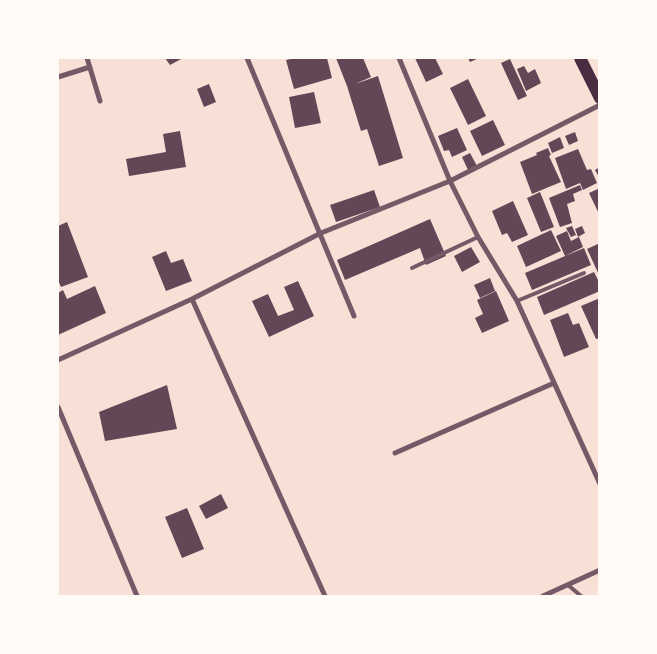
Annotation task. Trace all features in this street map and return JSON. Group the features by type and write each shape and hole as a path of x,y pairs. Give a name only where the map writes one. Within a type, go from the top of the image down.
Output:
{"main road":[{"path":"580,58 600,98"},
{"path":"590,58 600,79"}],"street":[{"path":"87,58 100,101"},
{"path":"247,58 354,316"},
{"path":"399,58 450,181 478,237 517,301 600,484"},
{"path":"58,77 90,67"},
{"path":"58,360 192,299 321,233 450,181 600,105"},
{"path":"192,299 325,596"},
{"path":"395,453 554,383"},
{"path":"58,407 137,596"},
{"path":"543,596 600,570"}],"lane":[{"path":"412,268 478,237"},
{"path":"517,301 584,273"},
{"path":"568,585 581,596"}],"building":[{"path":"165,58 183,58 170,65"},
{"path":"295,58 327,58 332,78 294,89 286,60"},
{"path":"336,58 363,58 371,77 355,84 378,76 403,158 379,166 367,129 361,131"},
{"path":"415,58 435,58 443,74 426,82"},
{"path":"468,58 479,58 470,62"},
{"path":"510,59 527,96 518,100 501,63"},
{"path":"524,66 528,73 535,69 541,83 526,91 517,69"},
{"path":"468,79 486,116 468,125 450,88"},
{"path":"209,84 216,102 204,107 197,89"},
{"path":"314,92 321,123 295,128 289,97"},
{"path":"493,120 505,145 482,156 470,131"},
{"path":"457,128 467,150 452,157 449,150 444,151 438,136"},
{"path":"180,131 186,167 129,176 126,159 166,152 163,134"},
{"path":"575,132 578,141 569,145 565,136"},
{"path":"560,137 564,148 552,153 548,143"},
{"path":"548,148 551,155 549,156 561,182 532,194 520,162"},
{"path":"578,149 587,170 591,169 597,183 583,190 580,183 566,189 555,158"},
{"path":"470,153 477,166 468,170 462,157"},
{"path":"600,167 600,179 595,170"},
{"path":"580,185 582,190 573,194 575,201 567,204 572,223 560,227 549,198"},
{"path":"600,188 600,216 589,193"},
{"path":"374,190 380,207 336,222 330,205"},
{"path":"540,192 554,227 541,232 527,198"},
{"path":"513,201 528,235 512,242 507,233 502,235 492,211"},
{"path":"430,219 446,256 426,265 420,248 345,280 337,260"},
{"path":"67,222 88,277 61,287 58,280 58,226"},
{"path":"572,226 576,235 571,237 566,228"},
{"path":"582,226 585,233 578,237 575,229"},
{"path":"551,230 561,251 526,267 517,246"},
{"path":"567,231 571,241 579,237 583,247 565,256 556,236"},
{"path":"600,243 600,277 587,249"},
{"path":"471,247 480,262 462,272 454,256"},
{"path":"584,248 591,265 532,290 525,273"},
{"path":"166,251 171,263 183,259 192,281 166,291 152,257"},
{"path":"594,272 600,284 600,291 544,315 537,297"},
{"path":"490,278 495,291 480,298 474,285"},
{"path":"298,281 314,316 269,337 252,301 268,294 278,316 294,310 284,287"},
{"path":"95,286 106,313 58,335 58,293 63,290 67,299"},
{"path":"496,291 509,321 482,333 475,318 483,314 477,300"},
{"path":"600,298 600,338 596,339 581,306"},
{"path":"568,313 573,325 579,323 589,347 564,357 550,320"},
{"path":"167,385 177,429 105,441 99,412"},
{"path":"221,494 228,508 206,519 199,506"},
{"path":"187,508 204,549 182,558 165,517"}]}
